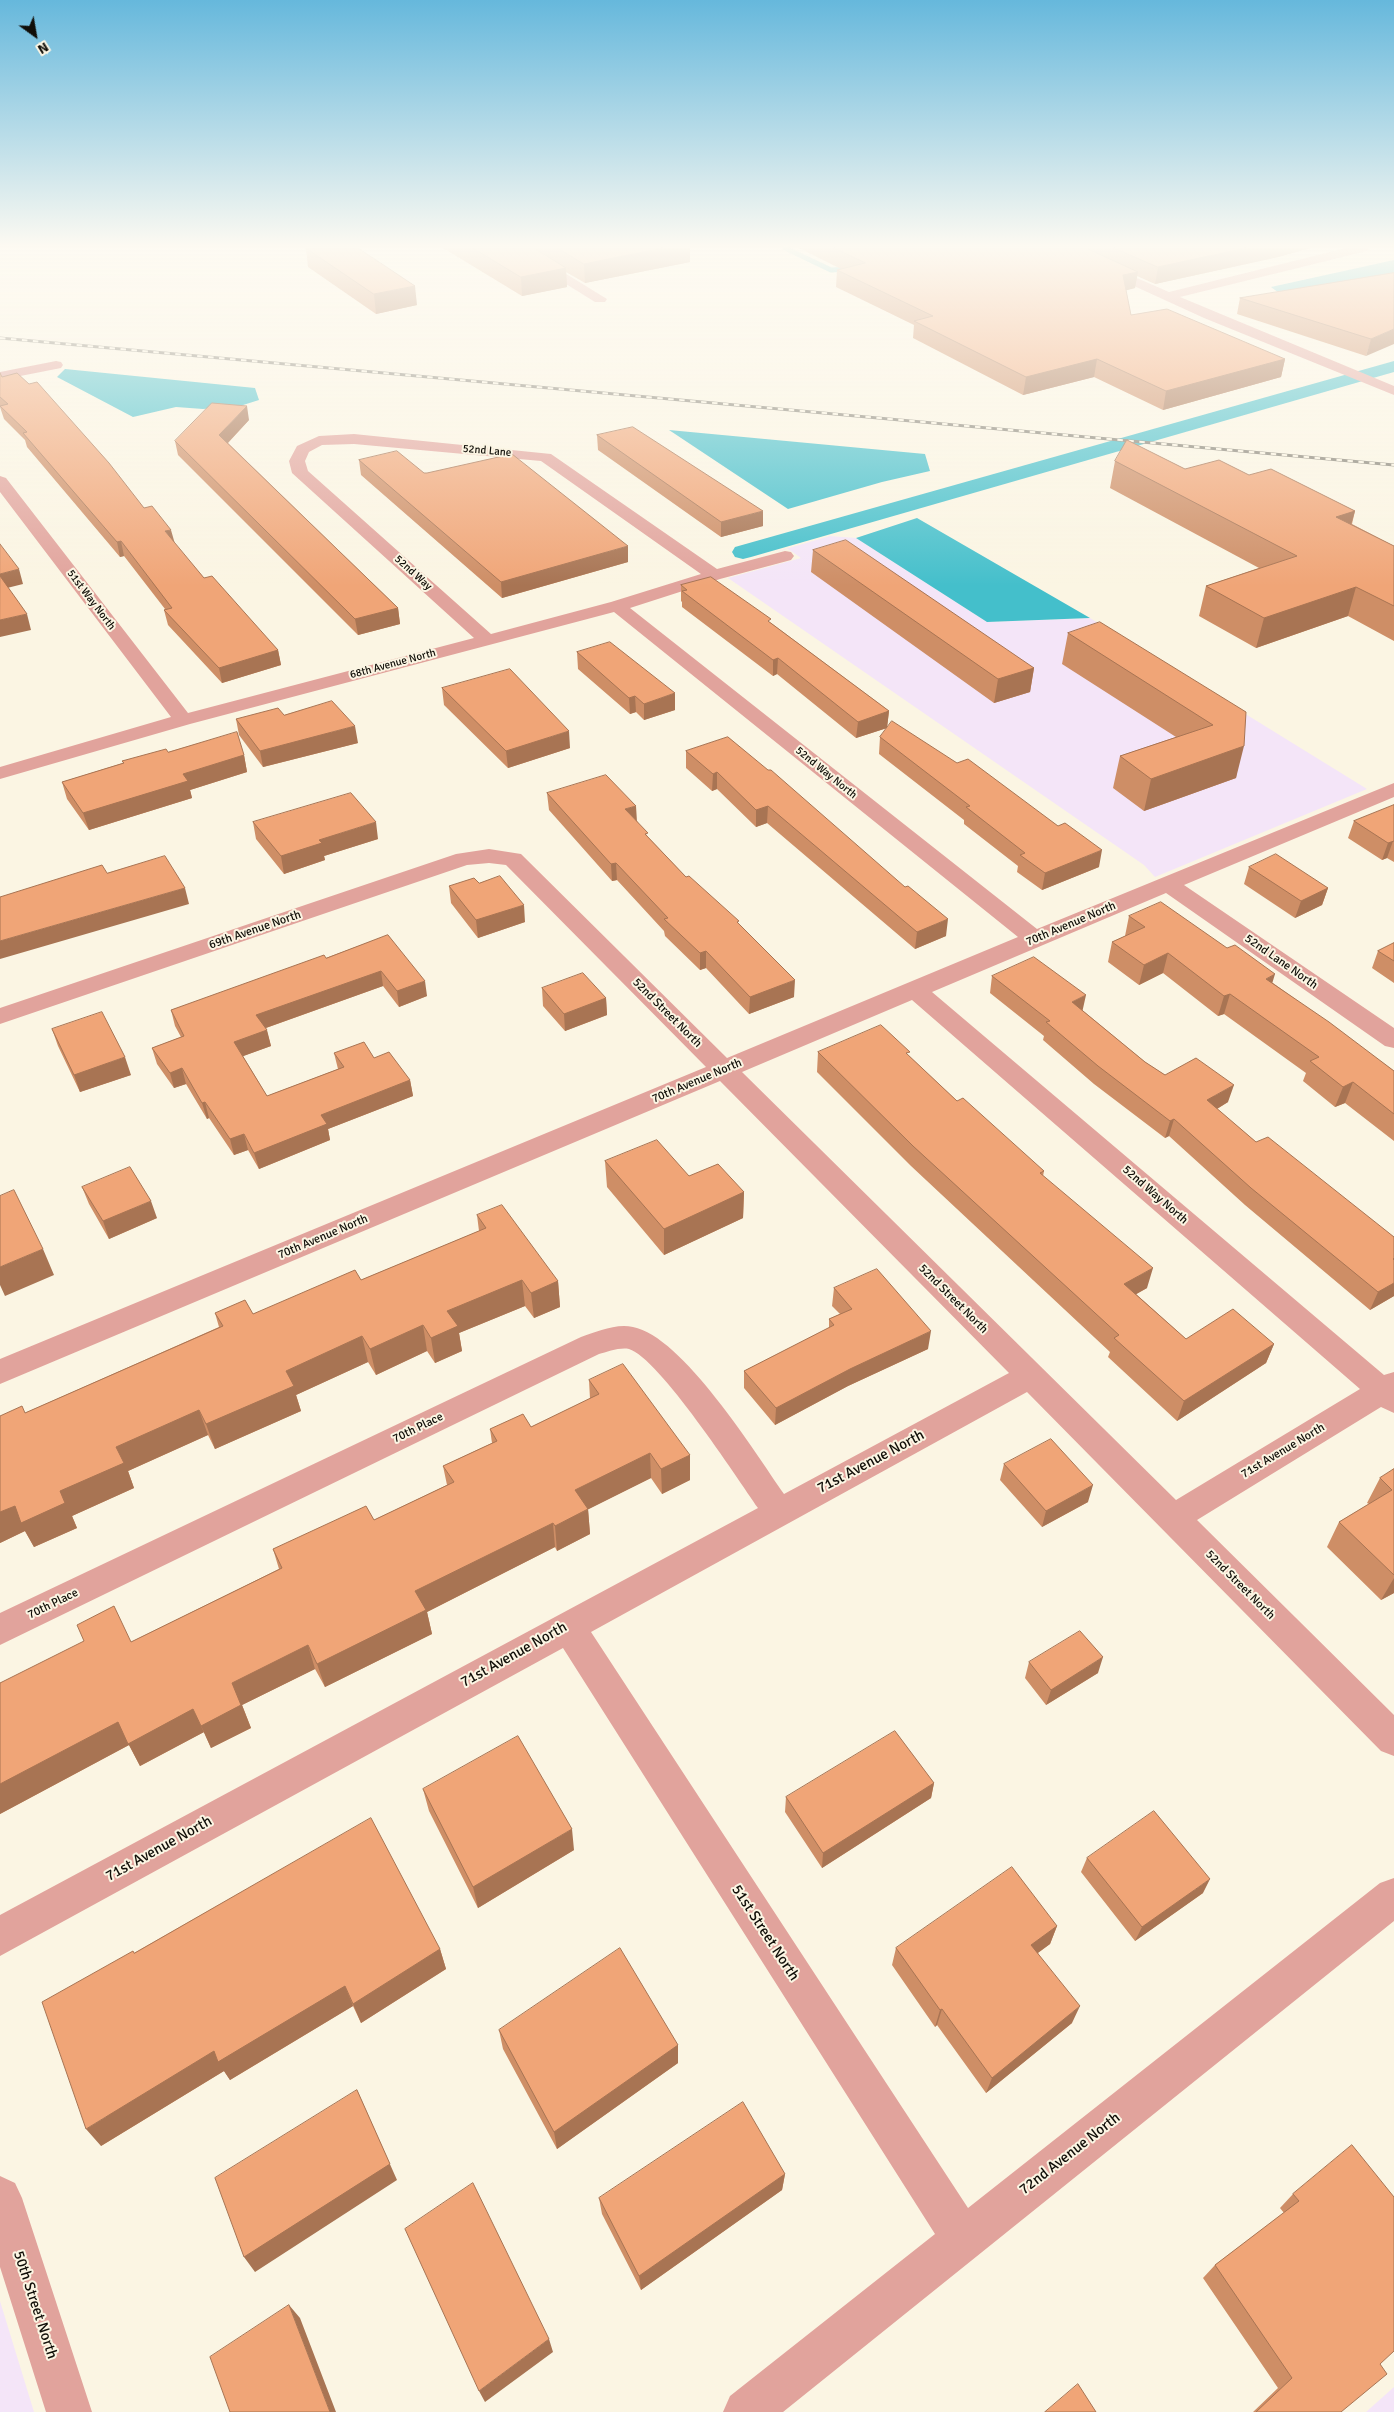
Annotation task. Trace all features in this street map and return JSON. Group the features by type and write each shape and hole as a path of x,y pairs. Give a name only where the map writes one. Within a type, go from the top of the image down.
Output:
{"street":[{"path":"1323,361 1394,391"},
{"path":"0,376 56,365"},
{"name":"52nd Lane","path":"339,507 300,473 297,461 302,448 320,441 354,439 545,457 714,575"},
{"name":"51st Way North","path":"0,480 183,720"},
{"name":"52nd Way","path":"339,507 487,640"},
{"name":"68th Avenue North","path":"0,774 183,720 617,606 714,575 786,556"},
{"name":"52nd Way North","path":"617,606 1035,940"},
{"name":"70th Avenue North","path":"0,1372 1394,789"},
{"name":"69th Avenue North","path":"0,1016 464,859 489,856 513,859"},
{"name":"52nd Street North","path":"513,859 1394,1739"},
{"name":"52nd Lane North","path":"1168,884 1394,1040"},
{"name":"52nd Way North","path":"915,990 1390,1392"},
{"name":"70th Place","path":"0,1630 591,1344 633,1338 650,1347 673,1368 779,1512"},
{"name":"71st Avenue North","path":"0,1936 1030,1376"},
{"name":"71st Avenue North","path":"1172,1518 1390,1392"},
{"name":"51st Street North","path":"568,1626 963,2239"},
{"name":"72nd Avenue North","path":"746,2412 1394,1897"},
{"name":"50th Street North","path":"0,2198 69,2412"}],"shaded area":[{"path":"830,536 856,538 987,622 1090,618 1367,789 1155,877 1144,865 728,578 801,558 788,549 775,552"},
{"path":"0,2301 34,2412 0,2412"},
{"path":"1394,2387 1394,2412 1366,2412"}],"water":[{"path":"65,369 255,388 259,400 240,406 203,409 176,407 133,417 57,377"},
{"path":"669,430 925,454 930,471 882,482 788,509"},
{"path":"917,518 1090,618 987,622 856,538"}],"building":[{"path":"993,361 1091,361 1026,377"},
{"path":"1100,361 1279,361 1166,391"},
{"path":"0,373 2,377 17,373 29,384 37,382 109,463 144,508 152,506 171,530 165,531 204,578 212,576 278,650 219,668 164,610 172,608 121,541 117,542 23,433 27,432 0,406 8,404 0,397"},
{"path":"212,403 247,406 219,435 398,608 355,619 175,441"},
{"path":"633,427 763,511 721,522 597,435"},
{"path":"1127,440 1185,469 1219,460 1249,475 1271,469 1355,511 1336,517 1394,546 1394,606 1356,587 1264,618 1206,586 1297,556 1115,461"},
{"path":"397,451 424,473 512,454 628,546 501,582 359,460"},
{"path":"846,540 1034,668 998,679 813,550"},
{"path":"0,544 19,569 0,574"},
{"path":"0,576 27,614 0,620"},
{"path":"711,577 771,619 768,621 889,711 858,722 778,658 773,660 682,591 687,590 681,585"},
{"path":"1100,622 1246,712 1244,746 1151,779 1120,756 1213,725 1068,633"},
{"path":"610,642 675,693 644,704 635,696 629,698 577,652"},
{"path":"510,669 569,731 506,751 442,688"},
{"path":"332,701 355,726 260,751 236,719 278,708 284,715"},
{"path":"892,721 957,763 968,759 1058,826 1065,823 1102,850 1045,873 1020,855 1025,853 966,807 970,806 880,737"},
{"path":"237,732 244,755 183,774 188,781 83,813 62,782 124,763 122,761 166,749 168,752"},
{"path":"728,737 768,770 771,770 905,887 908,886 948,919 917,932 768,806 756,810 717,772 713,774 686,751"},
{"path":"606,775 636,806 625,809 648,833 645,834 686,877 689,876 739,921 737,922 795,980 750,997 706,951 700,953 664,919 668,918 616,863 611,864 547,793"},
{"path":"351,793 376,822 319,840 322,843 281,856 253,822"},
{"path":"1394,805 1394,841 1388,843 1354,821"},
{"path":"1276,854 1328,888 1301,901 1249,867"},
{"path":"165,856 185,888 0,941 0,897 102,865 107,873"},
{"path":"500,876 524,905 476,920 449,886 474,878 479,883"},
{"path":"1161,902 1227,948 1235,945 1275,974 1266,979 1329,1022 1394,1071 1394,1114 1353,1082 1343,1087 1310,1061 1319,1057 1230,994 1224,996 1168,953 1144,965 1112,942 1145,927 1129,916"},
{"path":"388,935 425,981 397,991 381,971 256,1015 267,1030 234,1042 267,1096 344,1067 334,1053 364,1042 374,1058 389,1052 410,1080 321,1115 327,1124 254,1153 244,1134 230,1139 205,1102 202,1103 182,1068 170,1073 152,1048 184,1036 171,1010 324,955 326,958"},
{"path":"1394,943 1394,961 1378,951"},
{"path":"1034,957 1086,995 1072,1002 1145,1062 1165,1075 1196,1058 1234,1085 1207,1100 1256,1142 1268,1137 1394,1237 1394,1283 1378,1292 1251,1188 1174,1119 1170,1121 1098,1066 1046,1022 1050,1021 992,976"},
{"path":"583,973 606,998 564,1014 542,988"},
{"path":"102,1012 125,1057 74,1075 52,1029"},
{"path":"881,1025 910,1052 906,1053 957,1101 963,1098 1044,1171 1040,1173 1153,1268 1124,1284 1186,1339 1233,1309 1274,1344 1184,1401 1114,1338 1119,1335 913,1146 818,1052"},
{"path":"657,1140 689,1176 718,1164 744,1192 664,1229 605,1161"},
{"path":"130,1167 151,1201 103,1221 82,1187"},
{"path":"14,1190 43,1249 0,1267 0,1196"},
{"path":"502,1205 558,1281 531,1293 522,1280 447,1311 458,1326 431,1338 423,1325 370,1349 362,1336 286,1371 294,1386 206,1424 199,1410 116,1447 124,1463 60,1491 65,1503 21,1523 15,1506 0,1512 0,1416 22,1406 25,1413 223,1326 215,1313 245,1300 253,1314 355,1270 361,1280 486,1228 477,1215"},
{"path":"877,1269 931,1331 850,1369 776,1408 744,1371 834,1325 829,1319 852,1309 834,1288"},
{"path":"623,1364 690,1455 661,1469 650,1453 575,1490 588,1509 555,1526 553,1523 415,1591 426,1610 317,1664 308,1645 232,1683 241,1705 201,1726 193,1709 128,1744 118,1722 0,1784 0,1683 84,1641 77,1625 114,1606 131,1642 282,1568 273,1549 366,1506 374,1520 454,1482 443,1466 497,1441 490,1429 523,1414 531,1427 599,1394 589,1380"},
{"path":"1051,1439 1093,1485 1046,1511 1004,1464"},
{"path":"1394,1469 1394,1575 1339,1522 1392,1490 1380,1478"},
{"path":"1080,1631 1103,1657 1051,1690 1029,1662"},
{"path":"895,1731 934,1783 823,1853 786,1797"},
{"path":"518,1736 572,1829 473,1887 423,1789"},
{"path":"1154,1811 1210,1879 1142,1927 1087,1858"},
{"path":"371,1818 440,1949 353,2004 345,1986 218,2062 214,2051 86,2129 42,2002 133,1951 134,1953"},
{"path":"1012,1867 1057,1926 1031,1945 1080,2006 992,2078 896,1948"},
{"path":"620,1948 678,2045 554,2132 499,2030"},
{"path":"357,2090 390,2164 244,2257 215,2178"},
{"path":"743,2102 785,2174 639,2276 599,2198"},
{"path":"1352,2145 1394,2197 1394,2351 1380,2364 1387,2374 1341,2412 1256,2412 1292,2378 1215,2265 1299,2201 1293,2194"},
{"path":"473,2183 549,2339 479,2391 405,2229"},
{"path":"289,2305 330,2412 230,2412 210,2357"},
{"path":"1078,2384 1096,2412 1045,2412"}],"waterway":[{"path":"743,552 1394,366"}],"railway":[{"path":"248,361 1394,465"}]}
